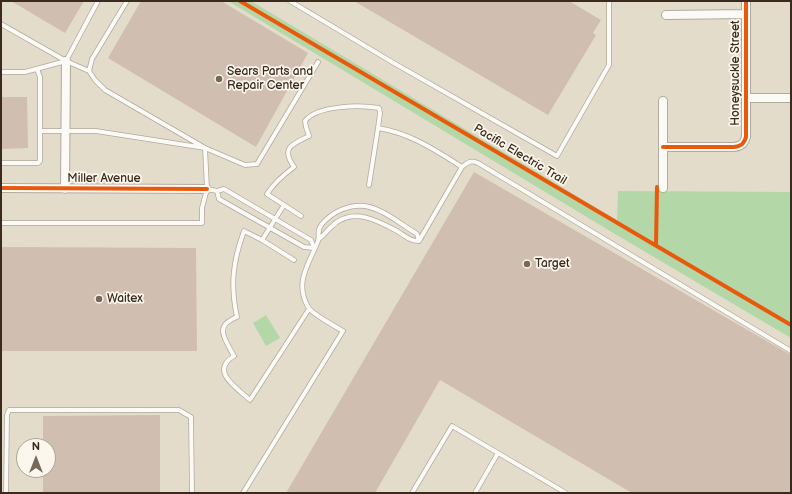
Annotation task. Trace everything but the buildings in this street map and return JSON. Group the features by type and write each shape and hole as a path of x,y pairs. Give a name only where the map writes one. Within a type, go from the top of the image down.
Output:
{"street":[{"name":"Honeysuckle Street","path":"663,147 734,147 743,144 746,137 746,1"},
{"path":"666,14 746,14"},
{"path":"65,189 66,61"},
{"path":"746,98 791,98"},
{"path":"663,188 664,101"},
{"name":"Miller Avenue","path":"1,188 207,189"}],"lane":[{"path":"1,72 26,72 66,61 98,1"},
{"path":"89,70 92,59 127,1"},
{"path":"290,1 392,62 557,156 609,65 609,1"},
{"path":"1,24 66,61 89,70 95,80 105,90 206,148 245,165 257,164 318,62"},
{"path":"1,163 38,163 40,161 40,77 37,69"},
{"path":"301,216 268,194 272,186 280,177 294,167 288,159 287,154 289,148 293,144 309,136 305,121 309,116 316,112 357,107 379,108 380,113 369,185"},
{"path":"378,128 401,133 421,142 462,167"},
{"path":"40,131 96,131 206,148"},
{"path":"1,223 202,223 202,208 207,189 206,148"},
{"path":"419,240 462,167 470,162 478,163 791,351"},
{"path":"207,189 217,191 224,189 311,240 314,248"},
{"path":"217,191 219,198 304,248 314,248"},
{"path":"262,240 284,206"},
{"path":"319,239 318,228 332,215 342,209 365,206 378,210 414,232 417,234 419,240"},
{"path":"243,493 343,331 309,309 304,296 302,285 306,265 319,239 336,223 355,216 367,217 413,240 419,240"},
{"path":"294,260 262,240 244,231 236,252 232,278 234,305 237,316 225,323 223,328 224,337 234,356 223,366 223,371 226,377 250,400 309,309"},
{"path":"6,493 6,415 9,410 179,410 185,412 191,418 192,493"},
{"path":"412,493 452,426 566,493"},
{"path":"475,493 498,453"}],"green space":[{"path":"228,1 251,1 617,220 618,191 791,192 791,338 615,234"},
{"path":"266,315 280,338 266,346 253,323"}],"cycle path":[{"name":"Pacific Electric Trail","path":"240,1 791,325"},
{"path":"663,147 734,147 743,143 746,137 746,1"},
{"path":"656,245 657,187"},
{"path":"1,188 207,189"}],"place":[{"name":"Sears Parts and Repair Center","path":"219,79"},
{"name":"Target","path":"527,264"},
{"name":"Waitex","path":"99,299"}]}
